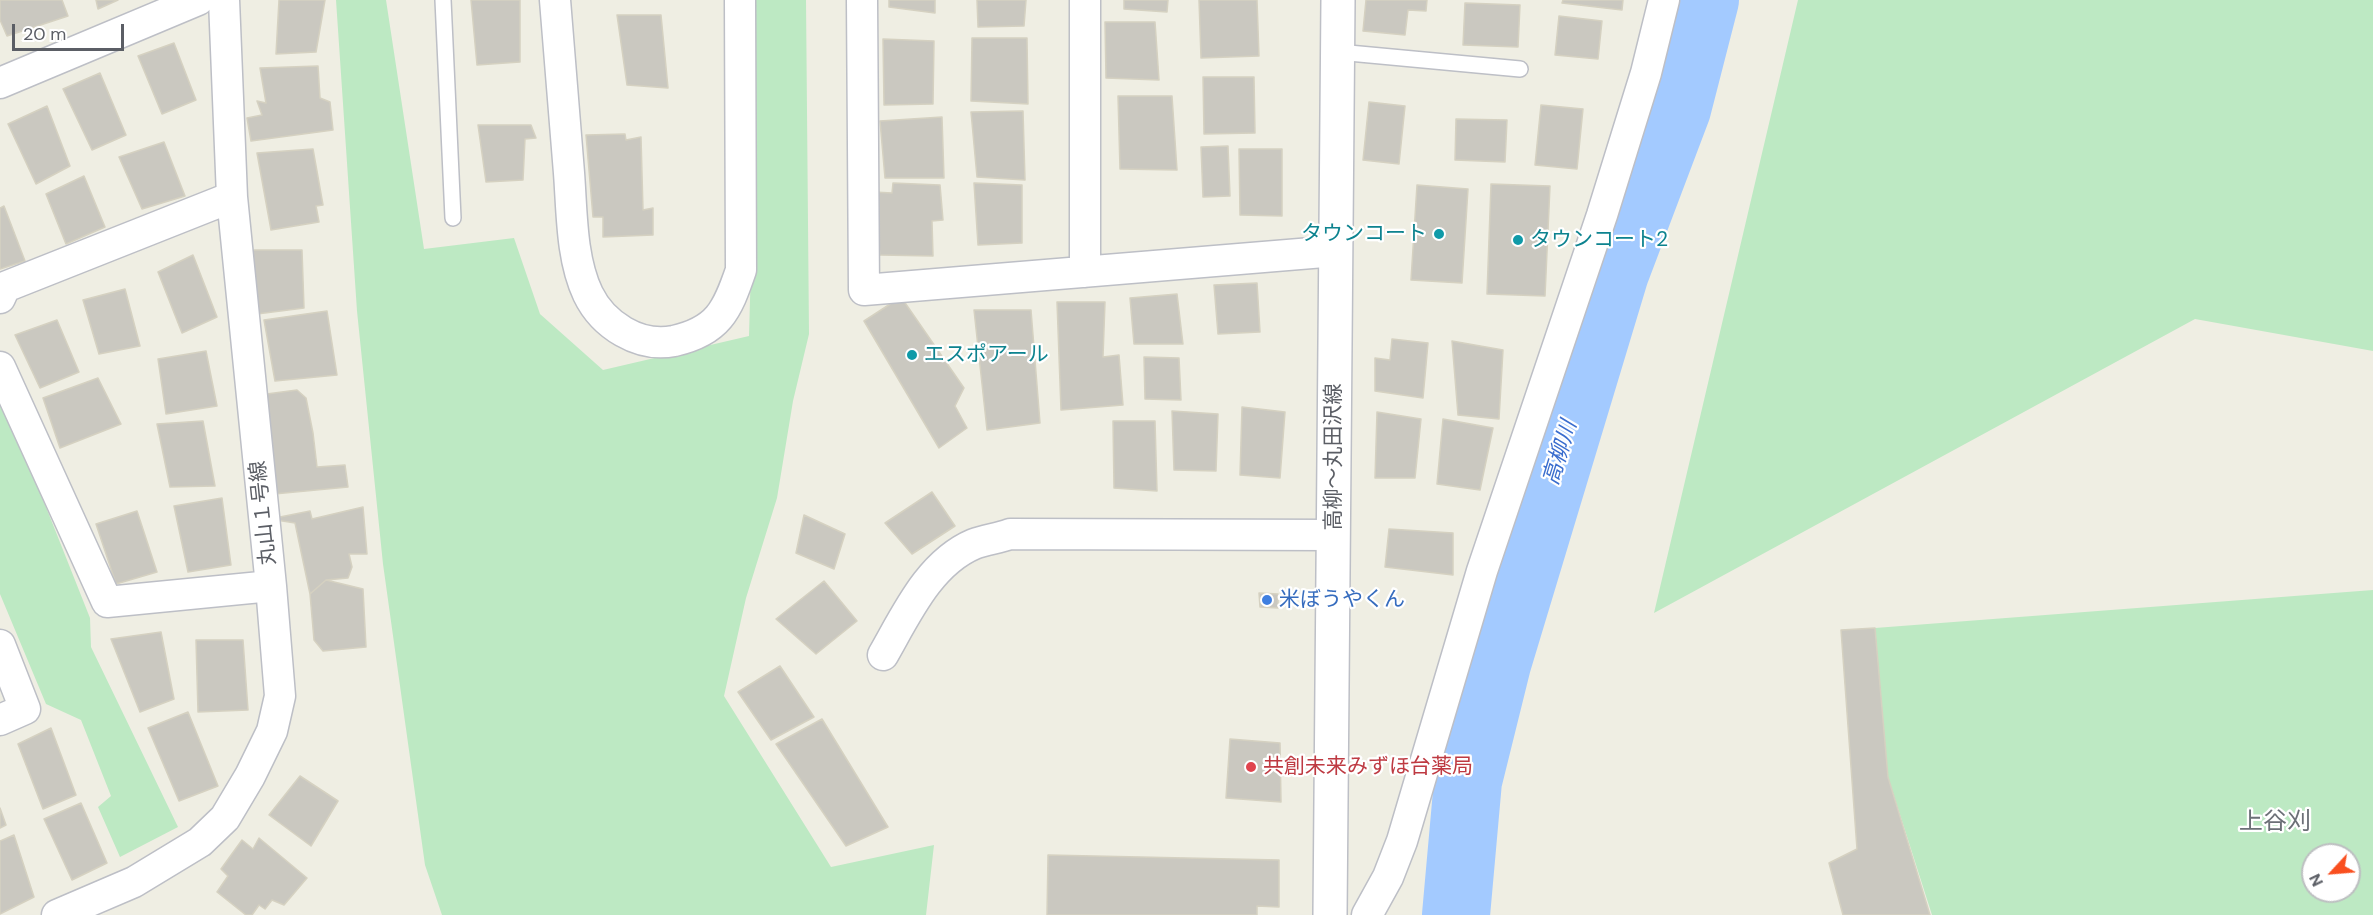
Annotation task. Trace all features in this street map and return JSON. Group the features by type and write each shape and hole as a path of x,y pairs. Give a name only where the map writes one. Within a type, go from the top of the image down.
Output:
{"street":[{"path":"0,83 198,0"},
{"name":"丸山１号線","path":"57,915 134,882 200,842 225,818 250,776 272,731 280,696 232,197 224,0"},
{"path":"555,0 573,222 578,260 588,295 610,324 634,338 663,343 689,337 714,324 731,300 741,270 740,0"},
{"path":"862,0 864,290 1335,251"},
{"path":"1085,0 1085,272"},
{"name":"高柳～丸田沢線","path":"1330,915 1338,0"},
{"path":"1367,915 1388,877 1402,841 1482,571 1606,204 1646,73 1664,0"},
{"path":"0,298 5,287 232,197"},
{"path":"0,367 107,602 271,586"},
{"path":"883,655 913,601 951,557 974,544 1010,534 1333,535"},
{"path":"0,645 25,709 0,720"}],"lane":[{"path":"443,0 453,218"},
{"path":"1338,52 1520,69"}],"green space":[{"path":"336,0 386,0 424,249 514,238 540,314 603,370 749,336 755,120 754,0 806,0 809,334 793,401 777,498 746,598 724,696 831,867 934,845 926,915 442,915 425,865 383,564 357,311"},
{"path":"1798,0 2373,0 2373,351 2195,319 1654,613"},
{"path":"0,391 90,618 91,647 178,827 120,857 98,807 111,796 81,720 46,704 0,594"},
{"path":"2373,590 2373,915 1932,915 1888,777 1875,628"}],"building":[{"path":"0,0 62,0 68,16 7,36 0,20"},
{"path":"96,0 118,0 98,9"},
{"path":"279,0 325,0 316,52 276,54"},
{"path":"471,0 520,0 520,62 477,65"},
{"path":"889,0 935,0 935,13 889,7"},
{"path":"977,0 1026,0 1024,26 978,27"},
{"path":"1124,0 1168,0 1167,12 1124,9"},
{"path":"1199,0 1257,0 1259,56 1201,58"},
{"path":"1366,0 1427,0 1426,11 1408,10 1405,35 1363,31"},
{"path":"1563,0 1623,0 1622,10 1562,3"},
{"path":"1465,3 1520,5 1518,47 1463,45"},
{"path":"617,15 661,15 668,88 627,85"},
{"path":"1559,16 1602,21 1598,59 1555,55"},
{"path":"1105,22 1155,22 1159,80 1106,78"},
{"path":"972,38 1027,38 1028,104 971,101"},
{"path":"883,39 934,41 933,104 884,105"},
{"path":"174,43 196,100 162,114 138,56"},
{"path":"318,66 320,98 330,102 333,130 251,141 247,118 262,115 257,101 266,103 260,68"},
{"path":"100,73 126,135 92,150 63,89"},
{"path":"1203,77 1254,77 1255,133 1204,134"},
{"path":"1118,96 1172,96 1177,170 1120,169"},
{"path":"1369,102 1405,106 1399,164 1363,160"},
{"path":"1541,105 1583,109 1577,169 1535,165"},
{"path":"47,106 70,166 36,184 8,124"},
{"path":"1023,111 1025,180 977,177 971,112"},
{"path":"942,117 944,178 885,178 880,121"},
{"path":"1456,119 1507,120 1505,162 1455,160"},
{"path":"478,125 531,125 536,138 525,139 523,180 486,182"},
{"path":"625,134 626,140 641,137 643,210 653,208 653,235 603,237 603,217 593,217 586,135"},
{"path":"164,142 185,196 142,209 119,157"},
{"path":"1228,146 1230,196 1203,197 1201,147"},
{"path":"313,149 323,205 316,206 319,222 271,230 257,153"},
{"path":"1239,149 1282,149 1282,216 1240,215"},
{"path":"84,176 105,227 66,244 46,194"},
{"path":"893,183 940,185 943,220 932,221 933,256 880,255 874,192 892,193"},
{"path":"974,183 1022,185 1022,243 978,245"},
{"name":"タウンコート2","path":"1491,184 1550,186 1545,296 1487,294"},
{"name":"タウンコート","path":"1417,185 1468,189 1462,283 1411,280"},
{"path":"4,206 25,261 0,269 0,208"},
{"path":"246,250 302,250 304,308 257,314"},
{"path":"193,255 217,317 182,333 158,272"},
{"path":"1257,283 1260,332 1218,334 1214,285"},
{"path":"125,289 140,346 99,354 83,300"},
{"path":"1177,294 1183,344 1134,344 1130,298"},
{"name":"エスポアール","path":"901,297 964,388 955,406 967,428 939,448 864,321"},
{"path":"1057,302 1105,302 1103,357 1119,355 1123,405 1061,410"},
{"path":"974,310 1031,310 1040,423 987,430"},
{"path":"327,311 337,375 275,381 264,320"},
{"path":"57,320 79,372 40,388 15,335"},
{"path":"1392,339 1428,343 1423,398 1375,391 1375,358 1390,360"},
{"path":"1452,341 1503,350 1499,419 1458,415"},
{"path":"206,351 217,406 166,414 158,359"},
{"path":"1144,357 1179,358 1181,400 1145,399"},
{"path":"98,378 121,424 60,448 43,398"},
{"path":"297,390 306,398 317,467 345,465 348,487 274,494 259,395"},
{"path":"1242,407 1285,412 1280,478 1240,475"},
{"path":"1172,411 1218,414 1216,471 1174,470"},
{"path":"1377,412 1421,419 1415,478 1375,478"},
{"path":"1443,419 1493,428 1480,490 1437,484"},
{"path":"203,421 215,486 170,487 157,424"},
{"path":"1113,421 1155,421 1157,491 1114,488"},
{"path":"932,492 955,526 912,554 885,523"},
{"path":"222,498 231,565 188,572 174,506"},
{"path":"363,507 367,554 349,554 352,567 348,578 326,580 310,594 295,523 270,519 310,511 312,519"},
{"path":"137,511 157,572 116,584 96,524"},
{"path":"804,515 845,534 834,569 796,553"},
{"path":"1389,529 1453,533 1453,575 1385,567"},
{"path":"326,580 363,589 366,647 323,651 314,640 310,594"},
{"path":"824,581 857,621 816,654 776,619"},
{"path":"1259,593 1278,594 1278,608 1260,607"},
{"path":"1875,628 1888,777 1930,915 1843,915 1829,863 1857,849 1841,630"},
{"path":"161,632 174,699 140,712 111,639"},
{"path":"196,640 243,640 248,710 198,712"},
{"path":"780,666 814,717 771,740 738,692"},
{"path":"188,712 218,786 179,801 148,728"},
{"path":"822,719 888,827 846,846 776,744"},
{"path":"51,728 76,795 43,809 18,744"},
{"path":"1230,739 1280,743 1281,802 1226,798"},
{"path":"300,776 338,801 311,846 269,815"},
{"path":"81,803 107,863 72,880 44,819"},
{"path":"0,808 6,825 0,828"},
{"path":"14,835 34,897 0,914 0,841"},
{"path":"259,838 307,878 284,905 272,900 265,909 259,905 252,915 246,915 217,892 228,876 221,869 242,840 253,849"},
{"path":"1048,855 1279,860 1279,907 1257,906 1257,915 1047,915"}],"waterway":[{"name":"高柳川","path":"1456,915 1468,781 1497,664 1615,273 1677,109 1705,0"}],"place":[{"name":"タウンコート","path":"1439,234"},
{"name":"タウンコート2","path":"1518,240"},
{"name":"エスポアール","path":"912,355"},
{"name":"米ぼうやくん","path":"1267,600"},
{"name":"共創未来みずほ台薬局","path":"1251,767"}],"district":[{"name":"上谷刈","path":"2275,823"}]}
